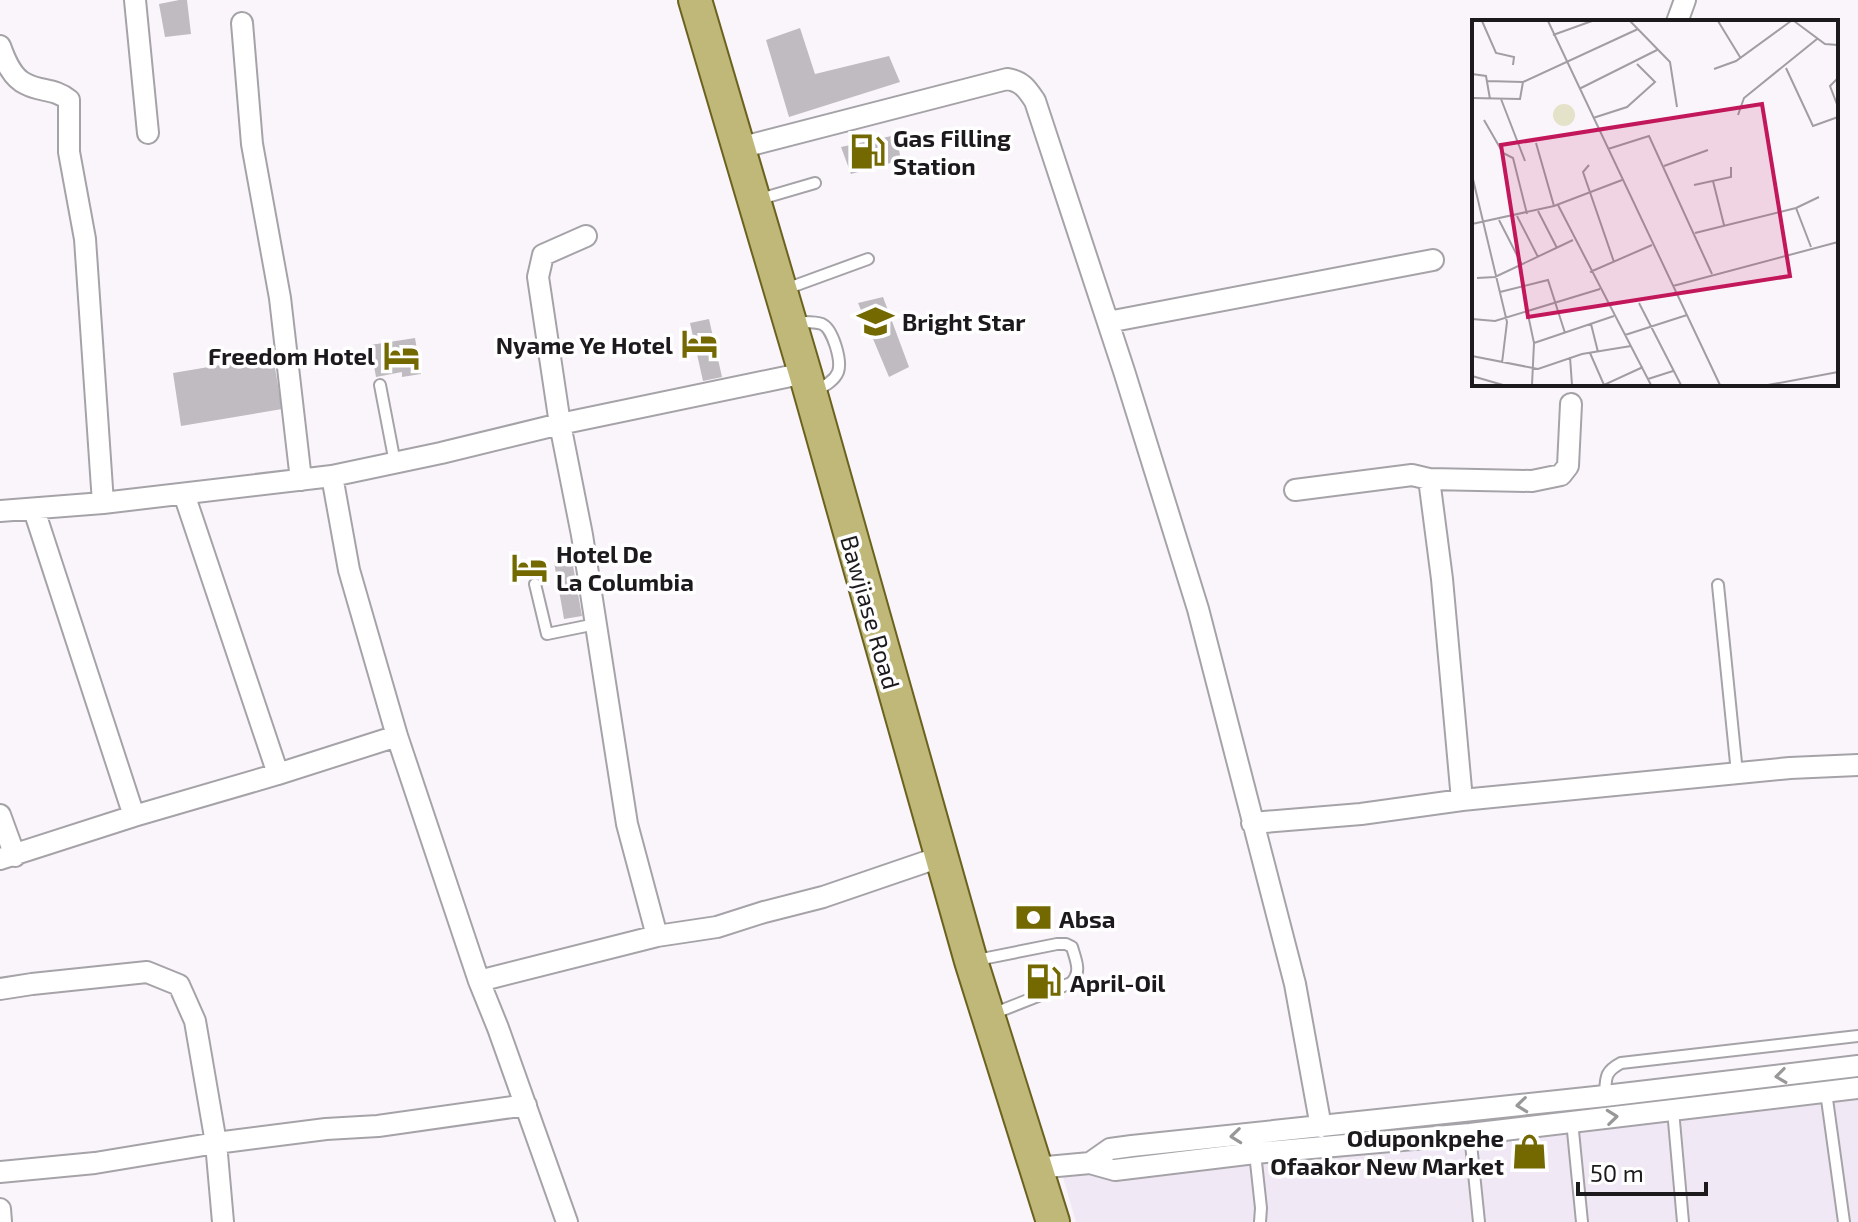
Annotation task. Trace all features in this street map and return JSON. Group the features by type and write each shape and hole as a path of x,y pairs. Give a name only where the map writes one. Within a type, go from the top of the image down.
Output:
{"main road":[{"name":"Bawjiase Road","path":"695,0 808,384 940,857 1053,1222"}],"street":[{"path":"135,0 148,133"},
{"path":"1678,20 1685,0"},
{"path":"242,23 252,144 280,298 301,480"},
{"path":"0,46 5,60 25,84 60,93 69,100 69,152 85,239 103,503"},
{"path":"739,148 1007,79 1025,86 1035,101 1198,609 1295,984 1321,1127"},
{"path":"586,236 543,255 538,277 627,824 657,936"},
{"path":"1108,322 1433,260"},
{"path":"0,511 103,503 332,476 560,424 808,384"},
{"path":"1295,490 1412,475 1429,479 1532,481 1561,475 1568,466 1571,404"},
{"path":"332,476 349,570 397,736 479,981 567,1222"},
{"path":"1429,479 1442,579 1462,800"},
{"path":"184,494 278,774"},
{"path":"34,510 134,816"},
{"path":"0,815 7,857 397,736"},
{"path":"1252,823 1737,773 1858,765"},
{"path":"479,981 657,936 717,927 823,897 940,857"},
{"path":"0,989 147,972 179,985 195,1021 216,1143 223,1222"},
{"path":"1090,1163 1110,1149 1858,1066"},
{"path":"1036,1168 1090,1163 1115,1170 1255,1153 1470,1134 1858,1088"},
{"path":"0,1172 95,1163 216,1143 326,1129 378,1126 526,1105"},
{"path":"0,1209 1,1222"}],"lane":[{"path":"755,200 815,183"},
{"path":"781,291 868,259"},
{"path":"380,385 395,463"},
{"path":"535,584 547,634 596,624"},
{"path":"1718,585 1737,773"},
{"path":"971,961 1057,944 1072,947 1078,968 1077,977 1071,983 987,1016"},
{"path":"1605,1096 1606,1077 1611,1068 1621,1063 1858,1036"},
{"path":"1826,1092 1844,1222"},
{"path":"1673,1110 1683,1222"},
{"path":"1572,1121 1582,1222"},
{"path":"1470,1134 1479,1222"},
{"path":"1255,1153 1260,1222"}],"shaded area":[{"name":"Oduponkpehe Ofaakor New Market","path":"1858,1083 1858,1222 1076,1222 1060,1167 1343,1135"}],"building":[{"path":"187,0 191,34 165,37 159,4"},
{"path":"800,28 815,74 889,56 900,82 789,117 766,40"},
{"path":"896,135 901,160 851,174 841,147"},
{"path":"883,297 909,367 889,377 858,303"},
{"path":"709,319 722,377 703,381 690,323"},
{"path":"415,338 421,374 402,377 402,372 376,377 370,345"},
{"path":"273,356 282,409 181,426 173,373"},
{"path":"572,560 582,616 564,619 554,562"}],"place":[{"name":"Gas Filling Station","path":"867,151"},
{"name":"Bright Star","path":"876,321"},
{"name":"Nyame Ye Hotel","path":"699,344"},
{"name":"Freedom Hotel","path":"401,355"},
{"name":"Hotel De La Columbia","path":"530,567"},
{"name":"Absa","path":"1033,918"},
{"name":"April-Oil","path":"1044,982"},
{"name":"Oduponkpehe Ofaakor New Market","path":"1530,1151"}]}
